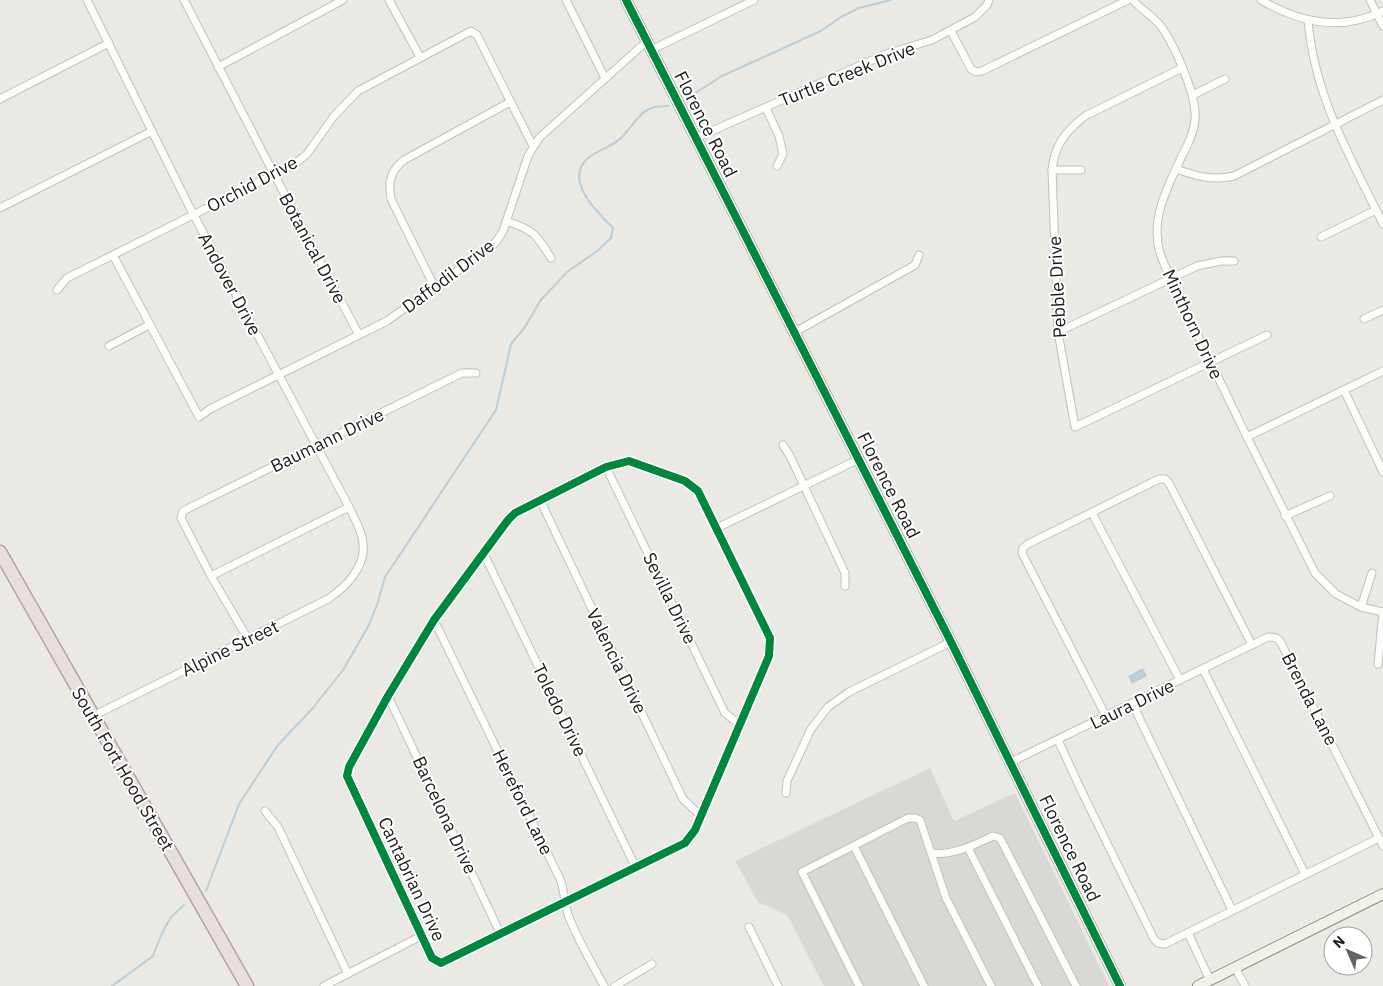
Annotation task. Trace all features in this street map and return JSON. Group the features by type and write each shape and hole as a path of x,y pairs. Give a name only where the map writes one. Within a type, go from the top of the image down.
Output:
{"highway":[{"name":"South Fort Hood Street","path":"0,552 246,986"}],"street":[{"name":"Andover Drive","path":"87,0 194,215 360,530 364,544 358,568"},
{"name":"Botanical Drive","path":"184,0 359,335"},
{"path":"218,67 343,0"},
{"path":"389,0 420,57"},
{"path":"566,0 605,78"},
{"name":"Florence Road","path":"626,0 951,642 1120,986"},
{"name":"Daffodil Drive","path":"149,325 199,417 210,409 279,376 387,320 435,288 489,248 500,237 533,146 538,138 605,78 649,46 754,0"},
{"name":"Turtle Creek Drive","path":"696,138 886,54 932,40 975,17 987,5 989,0"},
{"path":"951,31 971,68 976,72 982,71 1128,0"},
{"name":"Minthorn Drive","path":"1134,0 1164,30 1193,95 1195,109 1193,128 1163,197 1158,227 1160,253 1170,278 1315,574 1336,594 1361,607 1383,612"},
{"path":"1261,0 1281,12 1308,20 1343,24 1361,20 1380,12"},
{"path":"1370,0 1380,12 1383,26"},
{"path":"1308,20 1314,63 1320,86 1335,125 1383,224"},
{"name":"Orchid Drive","path":"57,290 67,278 293,165 307,154 334,116 358,92 471,31 477,35 533,146"},
{"path":"0,99 109,43"},
{"name":"Pebble Drive","path":"1182,68 1085,116 1072,126 1060,141 1054,155 1052,170 1058,332 1075,427 1211,361"},
{"path":"1193,95 1225,79"},
{"path":"1176,169 1210,179 1223,179 1234,176 1383,100"},
{"path":"435,288 391,199 389,187 392,174 397,165 404,160 510,102"},
{"path":"766,108 779,136 783,154 778,166"},
{"path":"0,208 152,131"},
{"path":"1052,170 1081,170"},
{"path":"1321,237 1376,210"},
{"path":"506,221 533,232 552,258"},
{"path":"109,346 149,325 113,255"},
{"path":"795,332 915,265 919,255"},
{"path":"1058,332 1197,266 1221,261 1234,261"},
{"path":"1364,319 1383,310"},
{"path":"1211,361 1267,335"},
{"path":"1247,437 1383,371"},
{"name":"Baumann Drive","path":"211,576 181,518 183,512 462,373 476,373"},
{"path":"1344,390 1383,472"},
{"path":"783,445 790,456 845,573 844,586"},
{"path":"716,528 859,459"},
{"name":"Cantabrian Drive","path":"618,462 634,462 692,485 698,491 770,638 769,656 696,830 685,843 441,964 432,958 347,776 349,766 388,696 434,620 508,520 515,513 606,467 618,462"},
{"name":"Sevilla Drive","path":"606,467 726,713 739,724"},
{"path":"1106,716 1022,553 1023,548 1159,479 1165,479 1169,483 1252,645"},
{"path":"1285,516 1330,496"},
{"name":"Valencia Drive","path":"540,500 684,800 701,816"},
{"path":"248,639 211,576 349,507"},
{"path":"1092,513 1180,680"},
{"name":"Toledo Drive","path":"484,552 636,868"},
{"name":"Alpine Street","path":"93,716 328,599 351,580 358,568"},
{"path":"1361,607 1372,573"},
{"path":"1378,664 1383,612"},
{"name":"Hereford Lane","path":"434,620 560,879 568,914 578,939 604,986"},
{"name":"Brenda Lane","path":"1252,645 1268,637 1280,640 1383,846"},
{"path":"786,793 787,781 811,729 828,707 849,692 951,642"},
{"name":"Laura Drive","path":"1011,762 1252,645"},
{"path":"1203,669 1305,874"},
{"name":"Barcelona Drive","path":"388,696 501,935"},
{"path":"1132,703 1232,910"},
{"path":"1058,740 1154,939 1158,943 1165,944 1379,838"},
{"path":"265,811 278,827 348,974"},
{"path":"859,986 802,872 908,818 920,820 946,898 991,986"},
{"path":"931,853 940,854 968,848 993,836 1000,838 1076,986"},
{"path":"854,846 924,986"},
{"path":"968,848 1038,986"},
{"path":"1198,986 1383,894"},
{"path":"749,927 778,986"},
{"path":"1188,933 1210,980"},
{"path":"324,986 422,936"},
{"path":"615,986 652,964"},
{"path":"1235,967 1245,986"}],"shaded area":[{"path":"930,768 954,821 1015,793 1109,986 824,986 787,915 758,902 735,861"}],"water":[{"path":"1143,668 1147,676 1132,684 1128,676"}],"waterway":[{"path":"683,101 722,76 821,31 841,17 859,8 891,0"},
{"path":"206,891 239,804 278,745 312,709 343,670 369,625 385,577 496,410 511,344 525,327 540,301 567,272 596,252 611,238 613,228 592,206 581,187 579,178 586,160 618,140 638,118 651,108 668,106"},
{"path":"112,986 153,956 171,917 184,905"}],"cycle path":[{"path":"626,0 951,642 1120,986"},
{"path":"629,461 685,481 698,491 770,638 769,656 695,830 685,843 441,963 432,958 347,776 349,767 388,696 434,620 508,520 515,513 606,467 629,461"}]}
